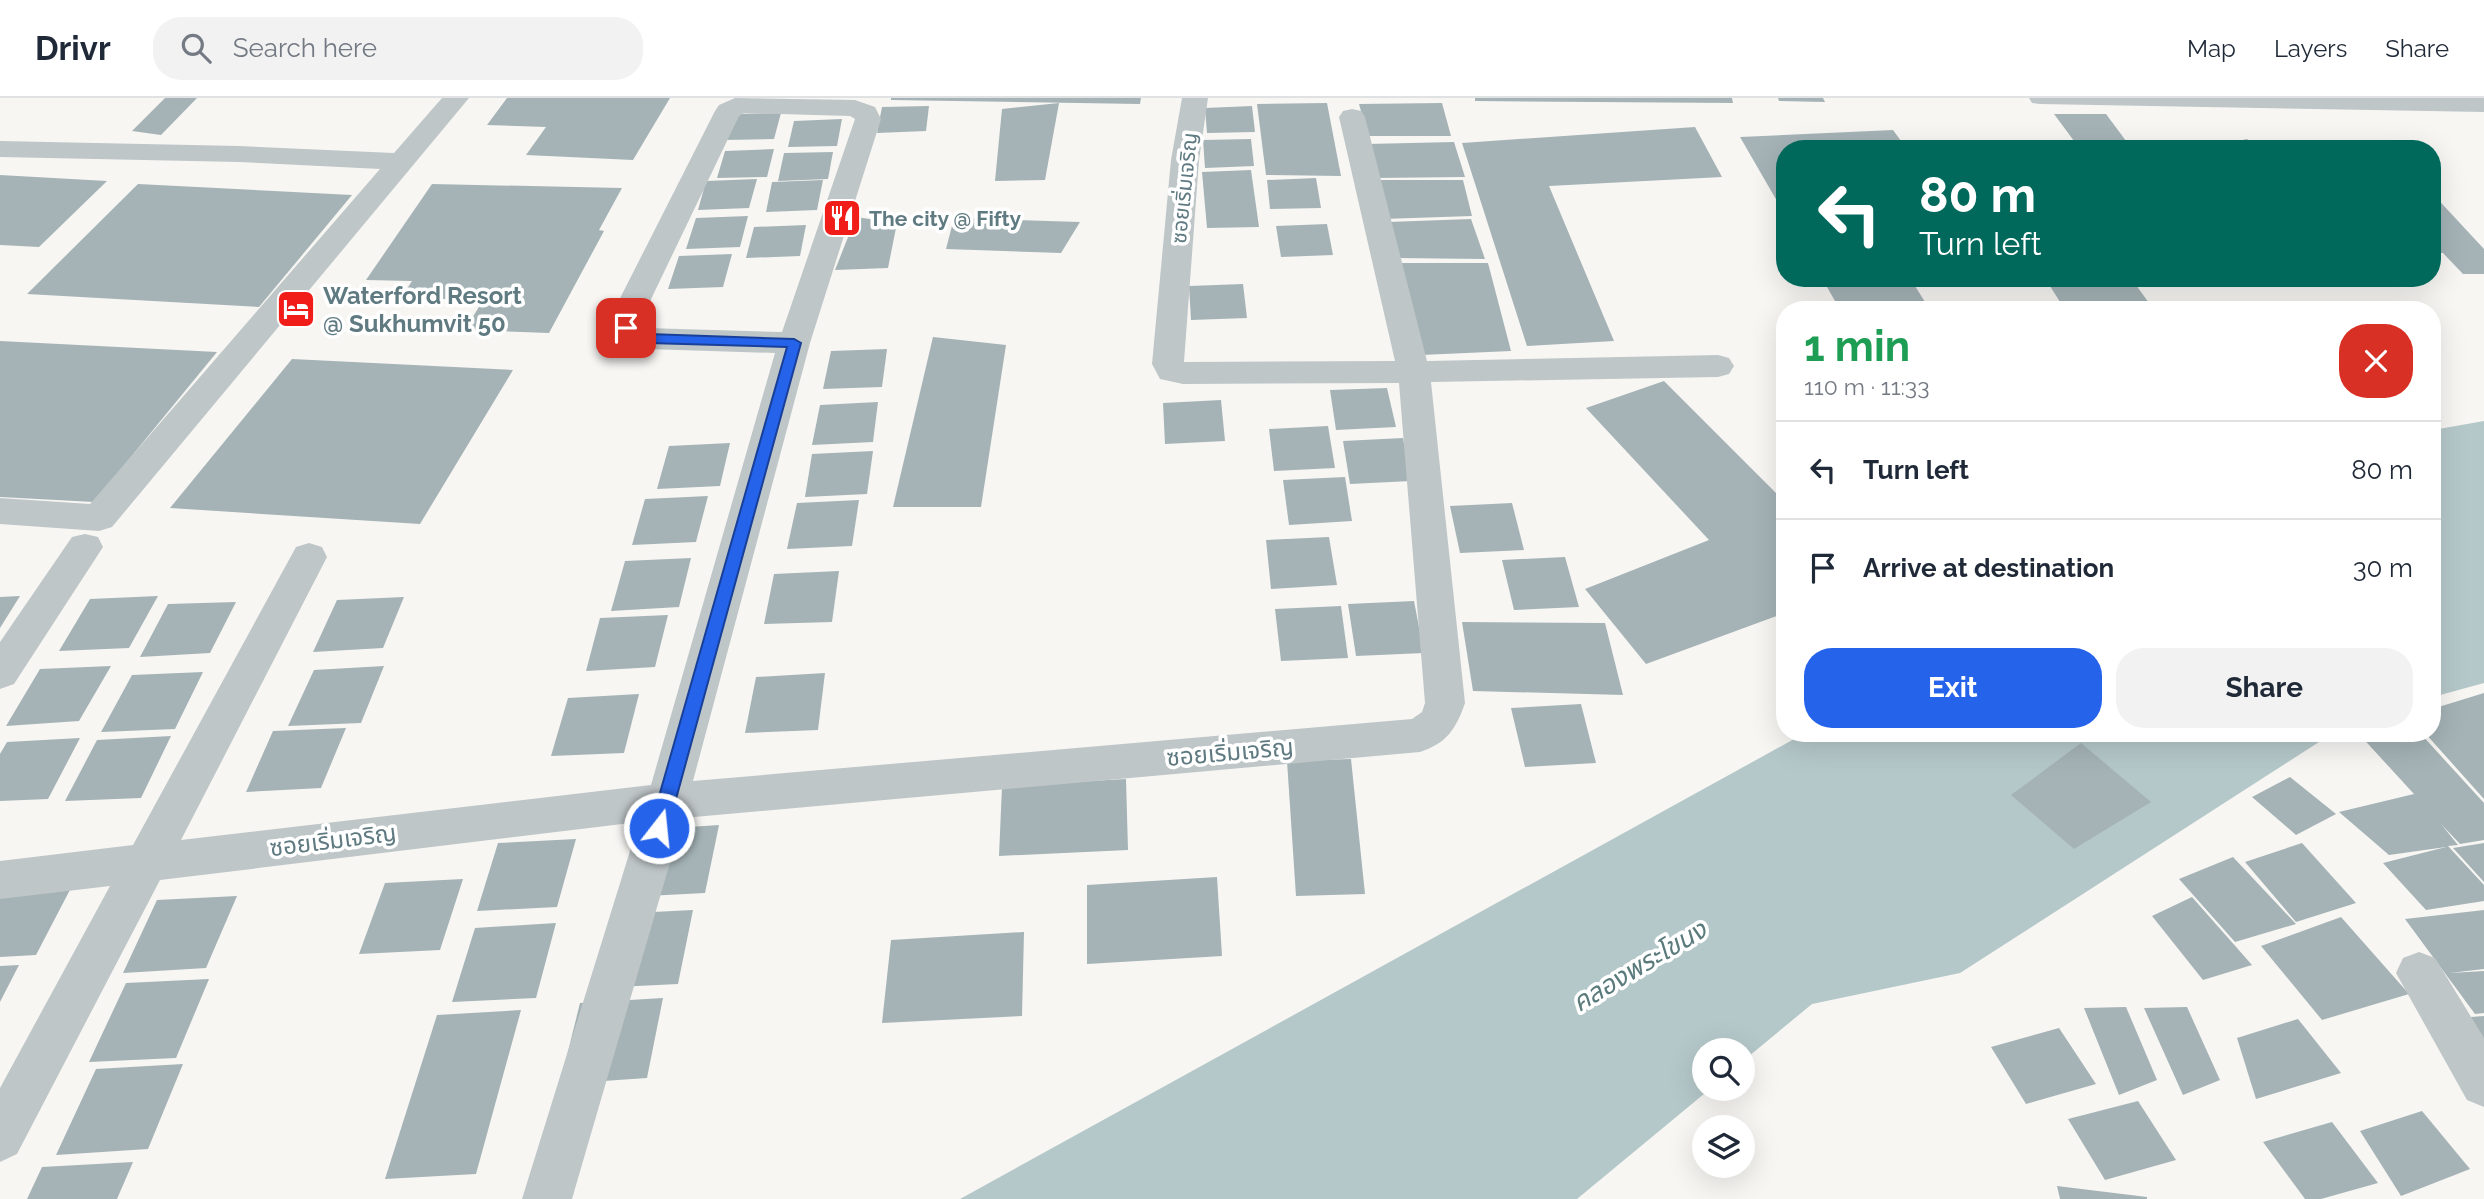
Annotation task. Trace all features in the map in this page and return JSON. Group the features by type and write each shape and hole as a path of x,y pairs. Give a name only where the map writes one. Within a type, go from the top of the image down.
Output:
{"street":[{"path":"0,511 99,518 456,98"},
{"name":"ซอยเริ่มเจริญ","path":"1195,98 1184,173 1168,364 1171,371 1414,372"},
{"path":"547,1199 667,802 794,343 868,119 866,113 855,108 739,105 728,111 625,320 626,328 635,336 648,339 794,343"},
{"name":"ซอยเริ่มเจริญ","path":"0,880 667,802 1420,735 1438,722 1445,703 1414,372 1352,117"},
{"path":"0,149 239,154 402,162"},
{"path":"1414,372 1718,366"},
{"path":"0,673 85,547"},
{"path":"0,1137 309,558"},
{"path":"2419,973 2484,1083"}],"lane":[{"path":"2039,98 2484,105"}],"water":[{"path":"2484,421 2484,683 2441,695 2441,429"},
{"name":"คลองพระโขนง","path":"1789,742 2319,742 1960,973 1812,1004 1755,1051 1755,1038 1692,1038 1692,1101 1695,1101 1577,1199 960,1199"}],"building":[{"path":"165,98 197,98 161,135 132,131"},
{"path":"507,98 670,98 633,160 526,155 546,127 487,125"},
{"path":"891,98 1141,98 1140,104"},
{"path":"1475,98 1732,98 1733,103 1475,101"},
{"path":"1778,98 1823,98 1825,102 1779,101"},
{"path":"1059,103 1045,180 995,181 1002,109"},
{"path":"1327,103 1341,176 1266,175 1257,104"},
{"path":"1442,103 1451,136 1368,136 1359,104"},
{"path":"929,106 926,131 877,133 882,107"},
{"path":"1252,106 1255,132 1207,133 1205,108"},
{"path":"781,113 774,139 725,140 733,114"},
{"path":"2054,114 2106,114 2125,140 2073,140"},
{"path":"842,119 837,146 788,147 794,121"},
{"path":"1695,127 1722,177 1549,186 1614,341 1527,346 1462,143"},
{"path":"1893,130 1900,140 1776,140 1776,199 1740,137"},
{"path":"1251,139 1254,166 1205,168 1203,140"},
{"path":"1454,142 1465,177 1374,178 1367,144"},
{"path":"774,149 767,177 717,178 725,151"},
{"path":"833,152 828,179 778,181 784,153"},
{"path":"1251,170 1259,227 1207,228 1202,172"},
{"path":"0,175 107,181 39,247 0,245"},
{"path":"1316,178 1321,208 1270,209 1267,180"},
{"path":"757,179 749,208 698,210 706,181"},
{"path":"823,180 817,210 766,212 772,182"},
{"path":"1377,180 1463,180 1472,216 1383,219"},
{"path":"138,184 352,195 259,307 27,294"},
{"path":"432,184 622,188 599,230 604,231 549,333 465,330 483,300 401,298 412,281 366,280"},
{"path":"2441,203 2484,249 2484,274 2463,274 2443,253"},
{"path":"748,216 740,247 686,249 696,218"},
{"path":"856,217 897,223 888,268 835,270"},
{"path":"954,218 1080,222 1061,253 946,249"},
{"path":"1471,219 1485,259 1395,258 1388,222"},
{"path":"1327,224 1333,255 1281,257 1276,226"},
{"path":"806,225 800,256 746,258 754,227"},
{"path":"732,254 723,287 668,289 679,256"},
{"path":"1387,263 1488,263 1511,351 1399,356"},
{"path":"1243,284 1247,318 1191,320 1189,286"},
{"path":"1827,287 1916,287 1924,301 1835,301"},
{"path":"2051,287 2137,287 2148,301 2059,301"},
{"path":"933,337 1006,345 981,507 893,507"},
{"path":"0,341 217,352 94,502 0,497"},
{"path":"887,349 882,387 823,389 831,351"},
{"path":"292,359 513,370 420,524 170,508"},
{"path":"1664,381 1776,493 1776,616 1646,664 1585,589 1709,540 1586,408"},
{"path":"1387,388 1396,427 1336,430 1330,390"},
{"path":"1221,400 1225,441 1165,444 1163,403"},
{"path":"878,402 873,442 812,445 820,405"},
{"path":"1328,426 1335,468 1274,471 1269,429"},
{"path":"1403,438 1411,481 1350,484 1343,441"},
{"path":"730,443 720,486 657,489 669,446"},
{"path":"873,451 867,494 805,497 812,454"},
{"path":"1345,477 1352,521 1289,525 1283,480"},
{"path":"708,496 696,542 632,545 645,499"},
{"path":"859,500 852,546 787,549 797,503"},
{"path":"1512,503 1524,550 1460,553 1450,506"},
{"path":"1329,537 1337,585 1271,589 1266,540"},
{"path":"1565,557 1579,607 1514,610 1502,560"},
{"path":"691,558 679,607 611,611 625,561"},
{"path":"839,571 832,622 764,624 774,574"},
{"path":"20,596 0,628 0,597"},
{"path":"158,596 129,648 59,651 90,599"},
{"path":"404,597 383,648 313,652 337,600"},
{"path":"1414,601 1424,653 1356,656 1348,604"},
{"path":"236,602 210,653 140,657 168,604"},
{"path":"1341,606 1348,658 1281,661 1275,609"},
{"path":"668,615 655,667 586,671 600,618"},
{"path":"1462,622 1605,623 1623,695 1473,691"},
{"path":"111,666 79,721 6,726 40,669"},
{"path":"384,666 361,723 288,726 314,670"},
{"path":"203,672 175,729 101,732 132,675"},
{"path":"825,673 818,730 745,733 756,677"},
{"path":"2484,693 2484,799 2433,742 2441,742 2441,706"},
{"path":"639,694 624,753 551,756 568,698"},
{"path":"1581,704 1596,763 1525,767 1511,708"},
{"path":"346,728 321,788 246,792 273,731"},
{"path":"171,736 141,798 65,801 97,740"},
{"path":"80,738 48,799 0,801 0,754 7,742"},
{"path":"2366,742 2428,742 2484,803 2484,840 2460,844 2441,824 2458,845 2448,846 2484,885 2484,901 2426,910 2383,863 2446,847 2389,855 2339,812 2414,794"},
{"path":"2081,743 2151,802 2074,849 2011,795"},
{"path":"1351,759 1365,894 1296,896 1287,761"},
{"path":"2290,777 2336,814 2296,835 2252,797"},
{"path":"1126,779 1128,850 999,856 1002,786"},
{"path":"719,825 705,893 627,897 644,830"},
{"path":"576,839 557,907 477,911 498,843"},
{"path":"2302,843 2356,903 2296,922 2245,862"},
{"path":"2484,843 2484,882 2453,848"},
{"path":"2233,857 2296,924 2235,942 2179,879"},
{"path":"1217,877 1222,956 1087,964 1087,885"},
{"path":"463,879 440,950 359,954 385,883"},
{"path":"73,884 36,955 0,957 0,888"},
{"path":"237,896 206,968 123,973 157,900"},
{"path":"2192,897 2252,965 2203,980 2152,916"},
{"path":"693,910 678,984 596,988 613,914"},
{"path":"2484,910 2484,969 2450,973 2484,971 2484,1013 2475,1014 2405,919"},
{"path":"2341,917 2409,994 2322,1020 2261,946"},
{"path":"556,923 536,998 452,1002 475,928"},
{"path":"1024,932 1022,1016 882,1023 891,940"},
{"path":"19,965 0,1002 0,966"},
{"path":"209,979 176,1058 89,1062 126,983"},
{"path":"663,998 647,1078 560,1084 580,1003"},
{"path":"2126,1007 2157,1080 2119,1095 2084,1008"},
{"path":"2187,1007 2220,1080 2183,1095 2144,1008"},
{"path":"521,1010 476,1174 385,1179 437,1015"},
{"path":"2484,1016 2484,1055 2457,1018"},
{"path":"2298,1019 2341,1073 2256,1099 2237,1038"},
{"path":"2059,1028 2096,1084 2026,1104 1991,1047"},
{"path":"183,1064 148,1149 56,1155 96,1069"},
{"path":"2138,1101 2176,1160 2105,1180 2068,1119"},
{"path":"2422,1111 2470,1169 2401,1196 2360,1131"},
{"path":"2332,1122 2378,1183 2321,1199 2305,1199 2263,1142"},
{"path":"133,1162 117,1199 27,1199 42,1167"},
{"path":"2057,1186 2147,1197 2147,1199 2060,1199"}],"place":[{"name":"The city @ Fifty","path":"842,218"},
{"name":"Waterford Resort @ Sukhumvit 50","path":"296,309"}],"route":[{"path":"626,328 635,336 648,339 794,343 659,828"}]}
